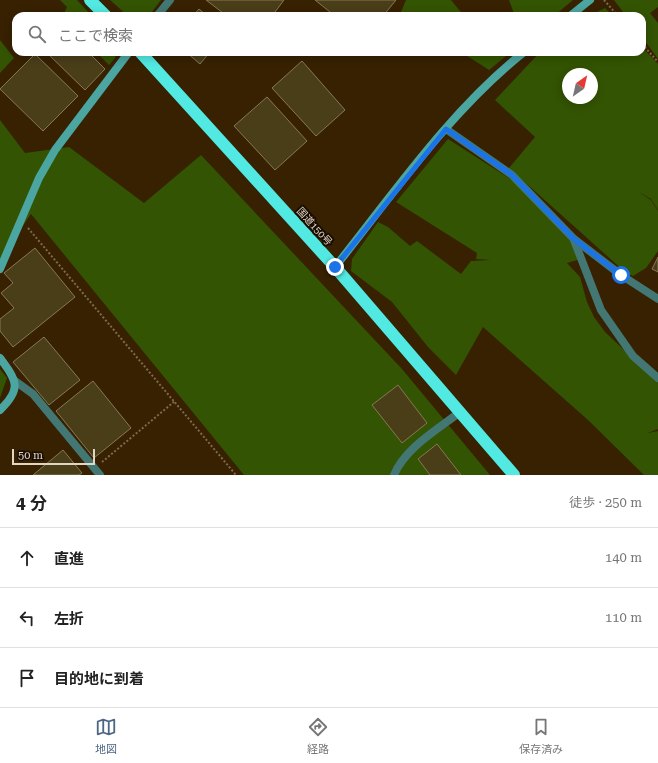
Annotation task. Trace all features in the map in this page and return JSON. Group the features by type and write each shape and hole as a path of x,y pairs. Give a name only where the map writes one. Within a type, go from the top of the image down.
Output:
{"highway":[{"path":"90,0 102,12"},
{"name":"国道150号","path":"144,56 335,267 514,475"}],"street":[{"path":"160,12 170,0"},
{"path":"575,12 590,0"},
{"path":"0,269 39,178 55,150 127,56"},
{"path":"335,267 446,129 476,96 520,56"},
{"path":"446,129 512,175 574,239 621,275 658,299"},
{"path":"574,239 601,310 633,356 658,378"},
{"path":"0,358 15,381 33,394 97,472"},
{"path":"0,410 13,397 15,381"},
{"path":"394,475 398,465 412,450 460,412"}],"path":[{"path":"604,0 614,12"},
{"path":"646,48 658,62"},
{"path":"21,219 236,475"},
{"path":"97,472 175,401"}],"green space":[{"path":"60,0 77,0 88,12 65,12 67,7"},
{"path":"110,0 161,0 152,12 124,12"},
{"path":"406,0 451,0 461,12 401,12"},
{"path":"509,0 573,0 559,12 514,12"},
{"path":"614,0 658,0 658,7 650,13 658,23 658,59 646,42 646,12 623,12"},
{"path":"605,8 609,12 597,12"},
{"path":"0,40 14,58 0,73"},
{"path":"646,51 658,64 658,210 651,199 639,192 651,200 658,211 658,251 646,268 633,276 625,272 509,168 535,137 495,100 536,56 646,56"},
{"path":"100,56 116,56 109,65"},
{"path":"467,56 506,56 489,70"},
{"path":"0,120 25,153 69,147 144,203 201,155 402,369 490,475 244,475 31,214 0,259"},
{"path":"448,139 515,182 565,232 581,259 567,263 580,277 587,302 594,317 605,332 658,382 658,429 648,433 658,431 658,475 644,475 588,420 483,327 456,375 428,347 392,302 351,271 352,259 378,222 388,227 410,246 417,241 461,274 471,261 490,260 476,259 477,253 396,202"},
{"path":"0,369 7,378 0,398"}],"building":[{"path":"206,0 284,0 275,12 222,12"},
{"path":"315,0 396,0 386,12 330,12"},
{"path":"33,56 37,56 78,96 43,131 0,89"},
{"path":"50,56 92,56 105,69 85,90"},
{"path":"191,56 207,56 200,64"},
{"path":"302,61 345,110 316,136 272,88"},
{"path":"267,97 307,141 275,170 234,126"},
{"path":"35,248 75,297 13,347 0,331 0,319 14,308 1,293 13,283 4,273"},
{"path":"658,257 658,272 652,269"},
{"path":"44,337 80,380 49,405 13,362"},
{"path":"93,381 131,428 94,458 56,411"},
{"path":"398,385 427,423 402,443 372,405"},
{"path":"437,444 461,475 430,475 418,459"},
{"path":"63,450 82,473 79,475 33,475"}],"route":[{"path":"335,267 446,129 512,175 574,239 621,275"}]}
